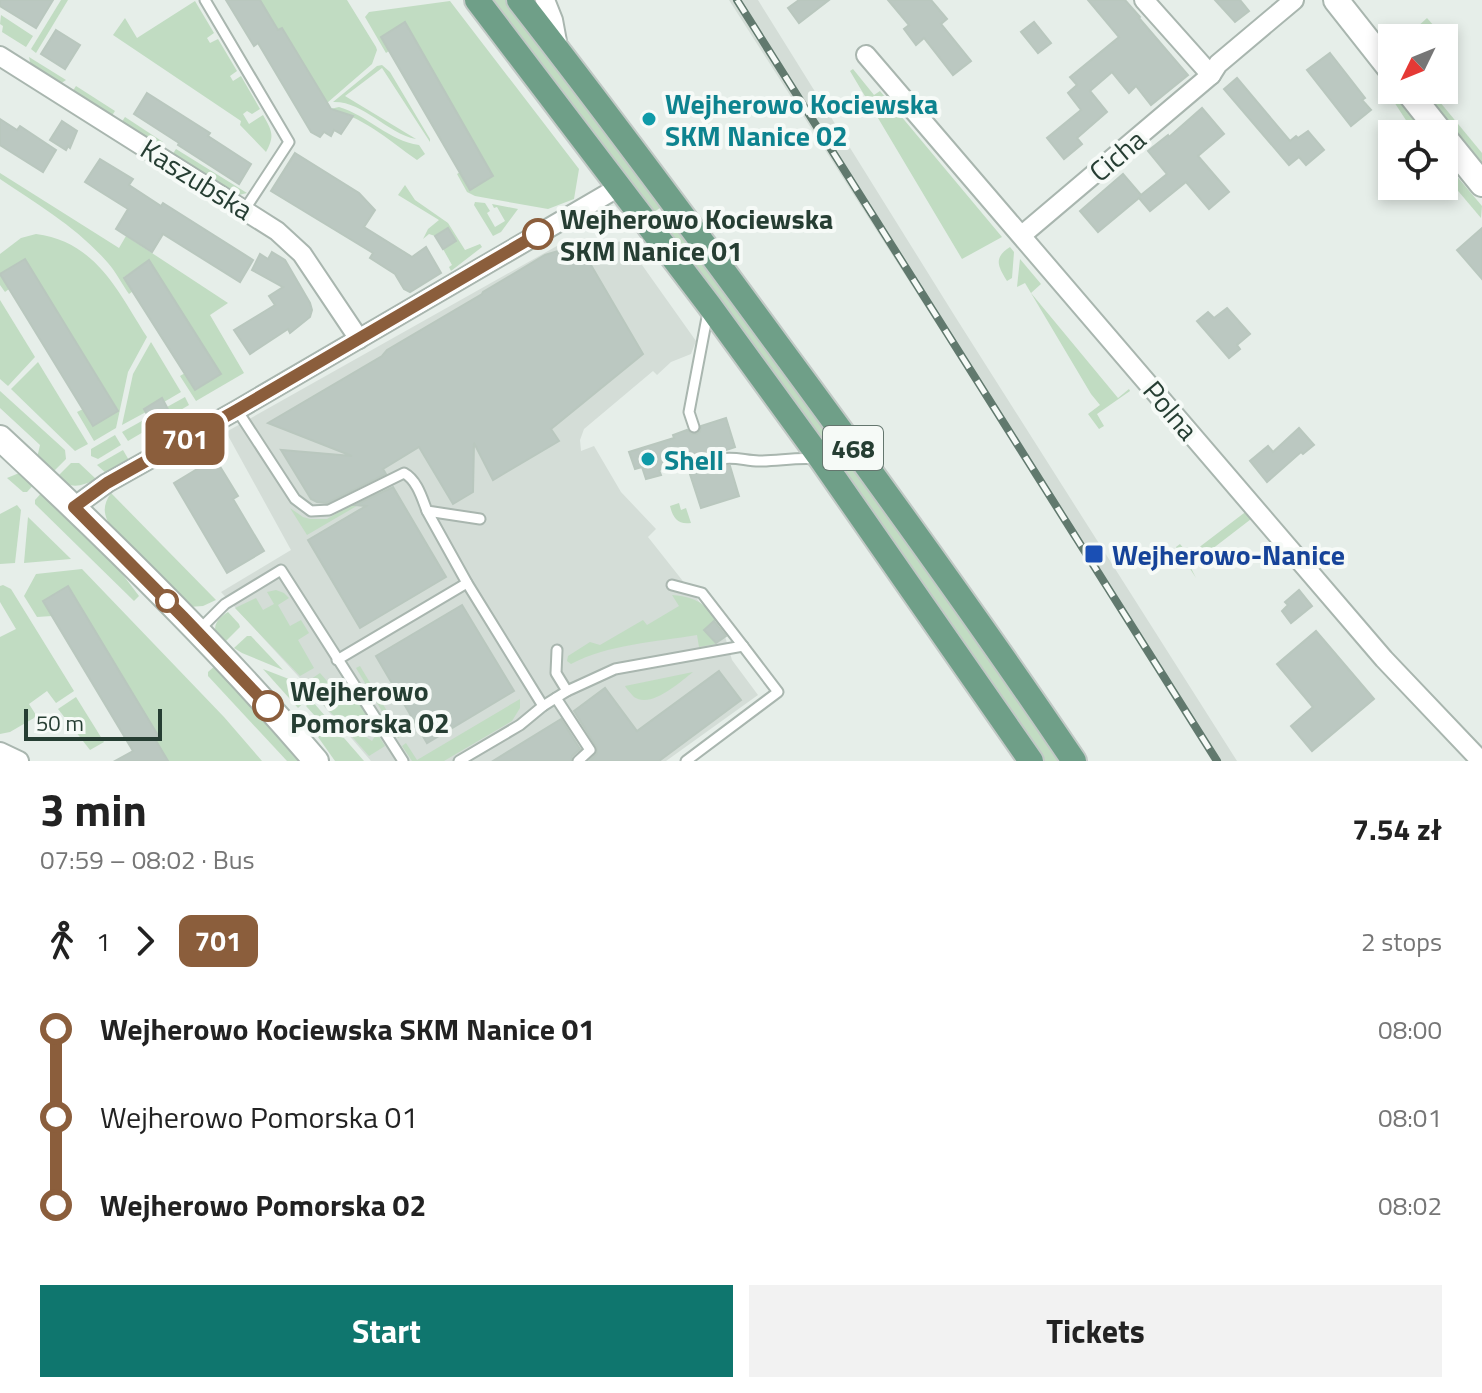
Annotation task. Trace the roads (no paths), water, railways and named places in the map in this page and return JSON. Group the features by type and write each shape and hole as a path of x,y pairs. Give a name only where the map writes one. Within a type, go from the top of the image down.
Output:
{"main road":[{"name":"468","path":"477,0 709,305 821,459 1031,761"},
{"name":"468","path":"519,0 843,433 1074,761"}],"street":[{"path":"545,0 553,20 558,50"},
{"path":"1144,0 1211,75"},
{"name":"Cicha","path":"1022,235 1211,75 1218,64 1294,0"},
{"path":"1336,0 1378,53"},
{"name":"Polna","path":"866,55 1374,648 1481,761"},
{"name":"Kaszubska","path":"0,56 277,231 302,254 359,339"},
{"path":"1418,104 1430,120"},
{"path":"1458,154 1482,184"},
{"path":"74,507 107,483 619,187"},
{"path":"0,438 74,507 198,632 316,761"},
{"path":"0,752 19,761"}],"lane":[{"path":"205,0 289,142 245,209"},
{"path":"694,427 689,412 709,305"},
{"path":"237,410 295,499 311,511 329,510 404,473 413,479 467,583 543,706"},
{"path":"721,459 821,459"},
{"path":"427,511 480,519"},
{"path":"198,632 225,604 281,570 403,761"},
{"path":"337,660 467,583"},
{"path":"672,585 702,593 778,692 686,761"},
{"path":"459,761 520,725 567,691 615,669 743,646"},
{"path":"557,650 556,673 567,691"},
{"path":"556,698 590,750 578,761"}],"railway":[{"path":"737,0 1217,761"}],"place":[{"name":"Wejherowo Kociewska SKM Nanice 02","path":"649,119"},
{"name":"Wejherowo Kociewska SKM Nanice 01","path":"538,234"},
{"name":"Shell","path":"648,459"},
{"name":"Wejherowo-Nanice","path":"1094,554"},
{"name":"Wejherowo Pomorska 02","path":"268,706"}]}
